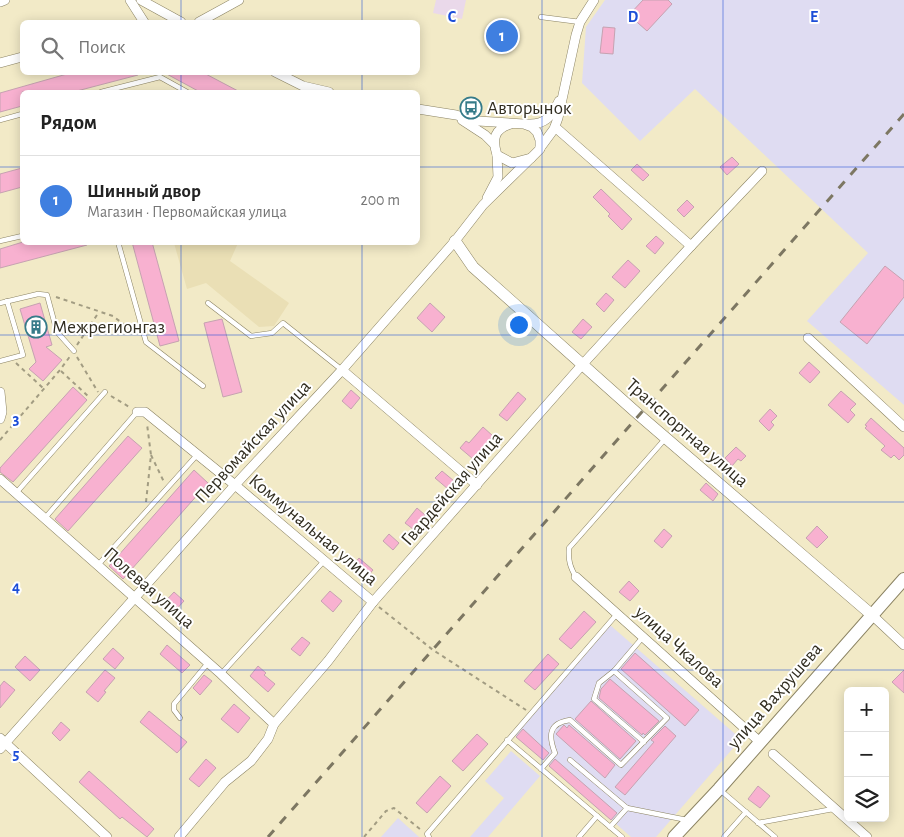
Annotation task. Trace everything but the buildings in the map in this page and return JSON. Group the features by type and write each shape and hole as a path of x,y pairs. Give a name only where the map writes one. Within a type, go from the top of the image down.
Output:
{"main road":[{"name":"улица Вахрушева","path":"674,837 719,789 904,580"}],"street":[{"path":"0,2 5,0"},
{"path":"130,0 143,20"},
{"path":"141,0 177,20"},
{"path":"497,155 512,163 531,158 540,149 555,127 562,104 576,35 580,22 594,0"},
{"path":"203,20 237,1"},
{"path":"0,63 20,58"},
{"path":"280,75 301,89"},
{"path":"420,109 456,115 478,121 536,125 550,117 559,101 566,82"},
{"path":"456,115 485,135 494,144"},
{"path":"483,205 498,176 494,138 502,127 511,124"},
{"path":"524,124 532,127 537,132 540,140 540,149"},
{"path":"555,127 691,246"},
{"name":"Первомайская улица","path":"2,743 235,485 342,370 455,241 483,205 531,158"},
{"name":"Гвардейская улица","path":"179,837 227,780 251,762 268,739 274,724 328,660 373,602 582,365 762,171"},
{"name":"Транспортная улица","path":"455,241 473,267 582,365 872,615 904,645"},
{"path":"808,338 904,427"},
{"path":"342,370 477,485"},
{"path":"0,392 2,412 0,419"},
{"name":"Коммунальная улица","path":"141,412 235,485 373,602"},
{"name":"Полевая улица","path":"0,479 221,674 274,724"},
{"name":"улица Чкалова","path":"576,577 760,742"},
{"path":"2,743 107,837"},
{"path":"773,754 867,837"}],"lane":[{"path":"541,17 580,22"},
{"path":"108,90 159,75 184,90"},
{"path":"0,120 20,115"},
{"path":"0,241 20,236"},
{"path":"119,245 146,342 204,386"},
{"path":"0,303 38,294 47,294 57,332 74,351"},
{"path":"0,361 23,355 8,301"},
{"path":"208,304 251,336 272,332 283,323 342,370"},
{"path":"16,493 105,392"},
{"path":"45,518 141,412"},
{"path":"576,577 570,568 568,557 570,548 666,438"},
{"path":"98,565 198,455"},
{"path":"221,674 324,562"},
{"path":"428,836 507,740 617,614"},
{"path":"644,637 614,671 599,683 594,699 644,742"},
{"path":"180,718 174,710 176,700 208,663"},
{"path":"541,769 555,753 550,740 552,730 561,722 570,720 621,765 667,718 614,671"},
{"path":"507,740 622,837"},
{"path":"570,760 627,808 689,821"},
{"path":"719,789 773,836"},
{"path":"610,827 627,808"},
{"path":"758,823 835,808"},
{"path":"724,837 746,812"},
{"path":"579,837 597,816"}],"path":[{"path":"47,294 113,316 146,342"},
{"path":"0,440 60,370 99,312"},
{"path":"74,351 101,397"},
{"path":"11,358 44,389"},
{"path":"60,370 96,403"},
{"path":"105,392 141,412 151,455 168,490"},
{"path":"144,515 151,455"},
{"path":"373,602 433,650 531,712"},
{"path":"364,837 386,811 394,808 428,836"}],"shaded area":[{"path":"436,0 466,0 462,19 433,13"},
{"path":"605,0 904,0 904,405 807,321 868,253 695,89 640,141 582,83 586,27"},
{"path":"175,245 237,245 230,261 289,303 274,326 259,327 206,283 187,289"},
{"path":"610,625 741,739 656,837 631,837 515,735"},
{"path":"511,751 540,776 488,837 470,837 504,798 485,781"},
{"path":"398,818 419,837 381,837"}],"railway":[{"path":"268,837 904,114"}],"place":[{"name":"Шинный двор","path":"502,36"},
{"name":"Авторынок","path":"471,108"},
{"name":"Межрегионгаз","path":"36,327"}]}
